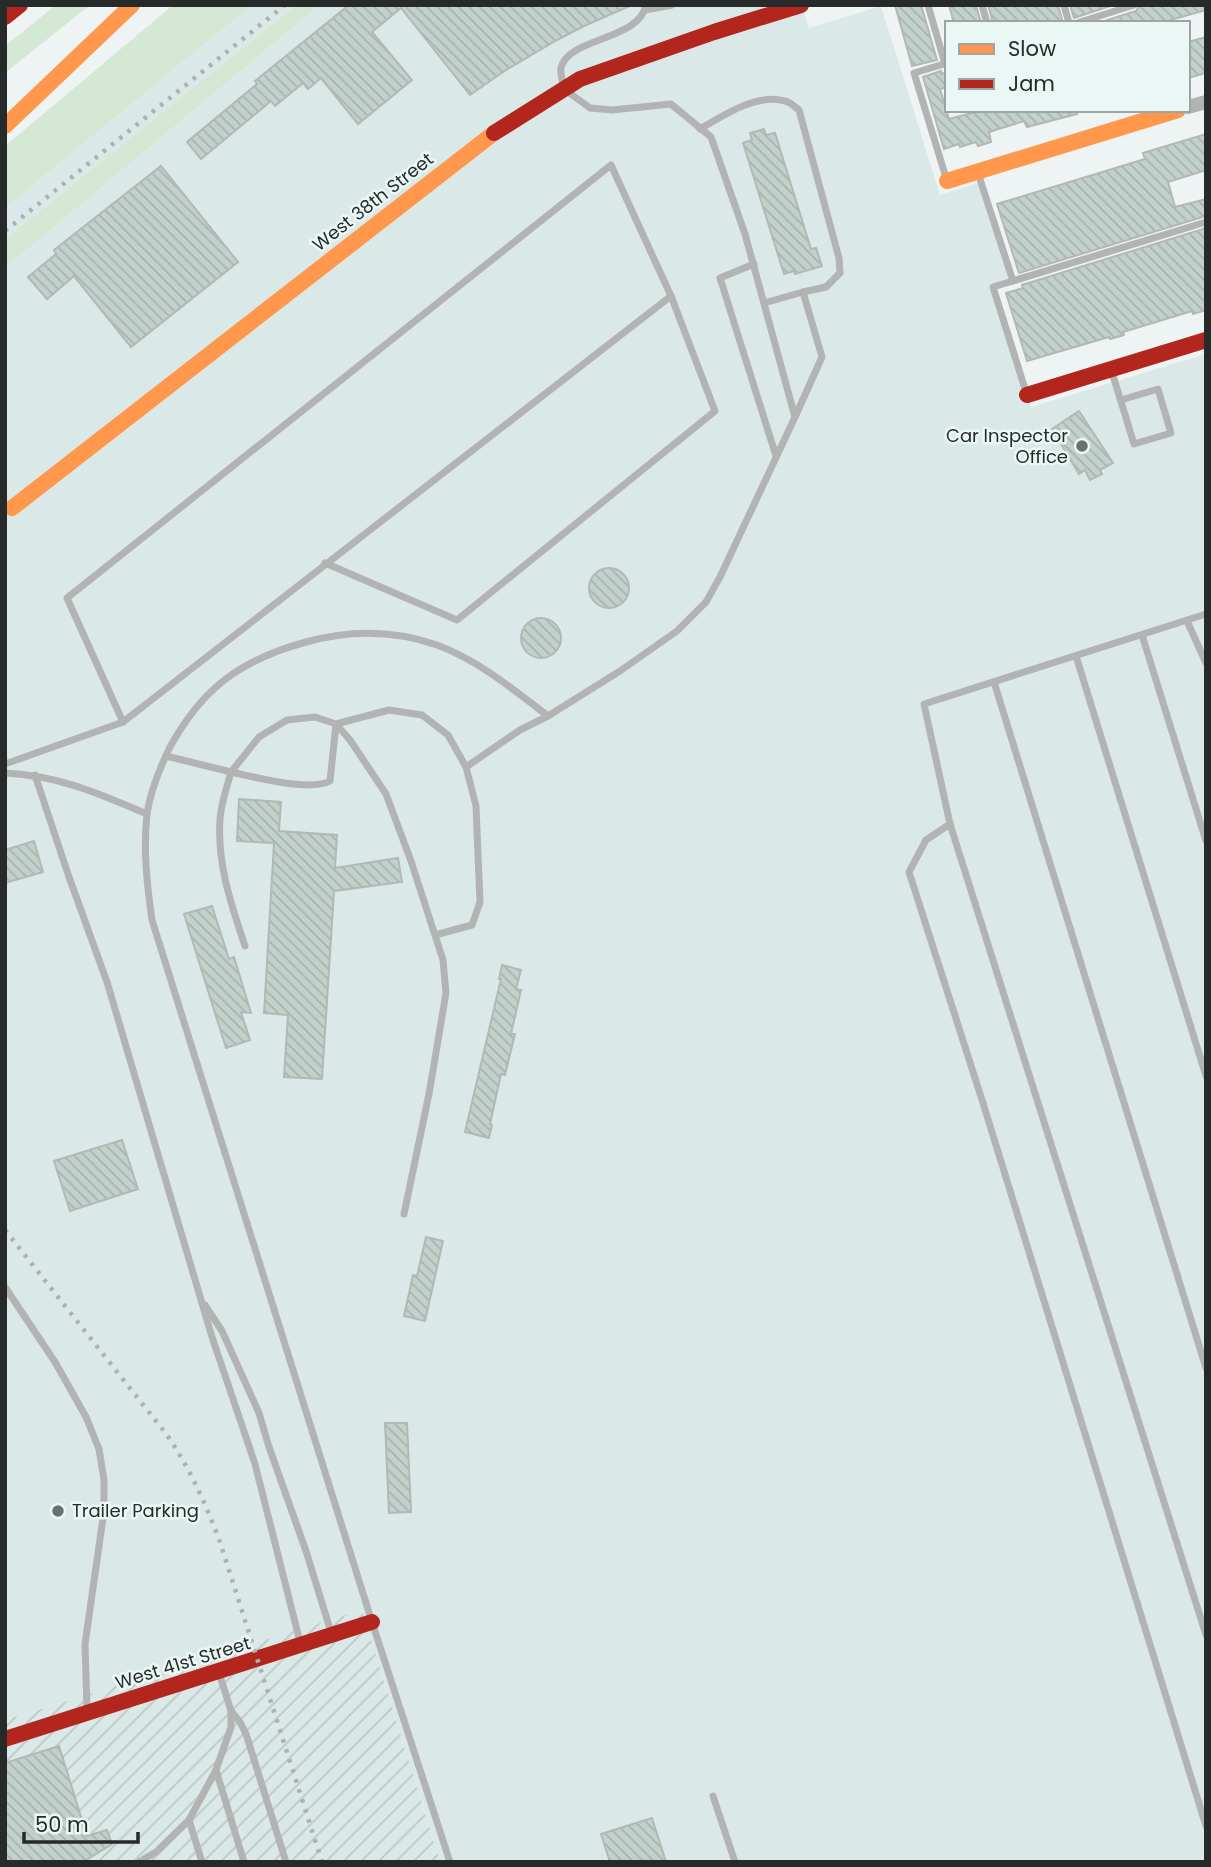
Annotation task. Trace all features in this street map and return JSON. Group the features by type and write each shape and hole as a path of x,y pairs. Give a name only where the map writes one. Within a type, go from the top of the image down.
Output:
{"main road":[{"path":"5,17 20,5"},
{"path":"15,95 130,5"},
{"path":"5,126 130,5"},
{"name":"West 38th Street","path":"8,511 485,139 580,79 801,5"},
{"path":"947,181 1172,112"},
{"path":"1027,395 1206,340"},
{"name":"West 41st Street","path":"5,1739 372,1622"}],"lane":[{"path":"672,5 646,8 640,20 632,26 594,41 566,57 561,69 564,89 590,108 612,110 671,104 711,137 745,234 795,417"},
{"path":"928,5 945,60"},
{"path":"1083,21 1134,5"},
{"path":"945,63 914,73 947,181"},
{"path":"700,129 744,106 765,100 786,101 799,110 839,258 840,273 826,287 764,303"},
{"path":"123,722 67,598 611,165 671,296 715,411 457,620 326,563"},
{"path":"978,172 1013,281"},
{"path":"1027,395 993,287 1206,222"},
{"path":"754,264 720,278 776,457"},
{"path":"466,767 520,730 548,716 620,671 677,631 706,602 822,357 803,292"},
{"path":"5,764 123,722 671,296"},
{"path":"1111,369 1134,444 1171,433 1158,389 1121,400"},
{"path":"1206,614 925,704 950,824 1206,1634"},
{"path":"1187,621 1206,663"},
{"path":"450,1862 152,920 145,849 147,814 155,782 166,755 181,727 200,701 218,683 240,668 293,645 351,634 378,633 438,645 491,674 548,716"},
{"path":"1142,635 1206,841"},
{"path":"1076,656 1206,1076"},
{"path":"994,682 1206,1368"},
{"path":"336,724 389,710 422,715 448,735 466,767 476,806 480,902 472,925 435,935"},
{"path":"245,946 226,890 220,846 220,817 231,772 259,737 287,720 315,717 336,724 386,794 443,960 446,993 429,1094 404,1214"},
{"path":"166,755 281,782 321,785 330,781 336,724"},
{"path":"5,773 35,775 87,788 147,814"},
{"path":"35,775 107,982 199,1295 255,1464 301,1646"},
{"path":"950,824 926,840 909,872 984,1103 1206,1826"},
{"path":"5,1287 55,1362 86,1417 99,1449 104,1480 104,1511 85,1644 87,1713"},
{"path":"199,1295 222,1331 259,1413 332,1636"},
{"path":"139,1862 156,1852 189,1821 216,1770 231,1727 231,1711 218,1672"},
{"path":"231,1711 246,1734 286,1862"},
{"path":"216,1770 244,1862"},
{"path":"713,1796 735,1862"},
{"path":"189,1821 202,1862"},
{"path":"156,1852 159,1862"}],"shaded area":[{"path":"252,5 296,5 5,239 5,208"},
{"path":"320,5 802,5 809,28 881,6 940,195 981,182 1013,281 994,288 1031,407 1206,354 1206,1862 440,1862 362,1610 5,1720 5,268"},
{"path":"362,1610 440,1862 5,1862 5,1720"}],"green space":[{"path":"56,5 90,5 5,73 5,46"},
{"path":"173,5 252,5 5,208 5,146"},
{"path":"296,5 320,5 5,268 5,239"}],"building":[{"path":"349,5 632,5 557,40 470,95 401,8 372,32 412,80 358,124 321,78 308,89 303,83 275,106 271,101 201,159 187,142 257,84 255,81"},
{"path":"895,5 921,5 937,60 912,66"},
{"path":"949,5 976,5 980,21 953,21"},
{"path":"988,5 1058,5 1062,21 992,21"},
{"path":"1070,5 1113,5 1074,18"},
{"path":"1140,5 1206,5 1206,10 1167,21 1104,21 1136,11"},
{"path":"1206,37 1206,73 1190,77 1190,41"},
{"path":"941,71 941,74 945,73 945,88 940,89 949,119 975,112 1077,114 1027,127 1024,121 989,132 991,142 978,146 976,142 960,147 959,144 944,149 923,77"},
{"path":"764,129 766,135 775,133 811,249 816,248 822,266 795,274 794,271 784,274 743,143 752,140 750,133"},
{"path":"1206,134 1206,170 1168,182 1175,207 1206,199 1206,216 1019,273 997,204 1145,159 1143,153"},
{"path":"161,166 238,262 131,347 74,276 47,299 28,277 56,254 54,250"},
{"path":"1206,228 1206,310 1193,314 1192,311 1123,332 1124,335 1027,361 1006,293 1023,288 1022,285"},
{"name":"Car Inspector Office","path":"1079,411 1113,463 1100,470 1102,474 1090,480 1085,470 1079,474 1052,429"},
{"path":"609,568 623,574 629,588 623,602 609,608 595,602 589,588 595,574"},
{"path":"541,618 555,624 561,638 555,652 541,658 527,652 521,638 527,624"},
{"path":"239,799 281,802 279,831 337,835 335,868 398,858 402,882 334,891 322,1079 284,1077 288,1015 264,1013 274,843 237,841"},
{"path":"34,841 43,872 5,883 5,850"},
{"path":"212,906 229,959 234,957 251,1013 241,1012 250,1040 226,1048 184,914"},
{"path":"502,965 521,970 516,989 521,990 511,1034 515,1034 505,1075 501,1074 489,1138 465,1132"},
{"path":"122,1140 138,1189 70,1211 54,1161"},
{"path":"426,1237 443,1241 425,1321 404,1316 413,1275 417,1276"},
{"path":"385,1423 407,1423 411,1512 389,1513"},
{"path":"59,1746 87,1836 107,1830 112,1844 83,1862 5,1862 5,1763"},
{"path":"652,1818 666,1862 610,1862 601,1834"}],"railway":[{"path":"5,231 285,5"},
{"path":"5,1230 167,1435 197,1487 220,1542 322,1862"}],"traffic: slow":[{"path":"5,126 132,5"},
{"path":"947,181 1171,112"},
{"path":"12,508 494,133"}],"traffic: jam":[{"path":"5,17 20,5"},
{"path":"494,133 580,79 801,5"},
{"path":"1027,395 1206,340"},
{"path":"5,1739 372,1622"}],"place":[{"name":"Car Inspector Office","path":"1082,446"},
{"name":"Trailer Parking","path":"58,1511"}]}
